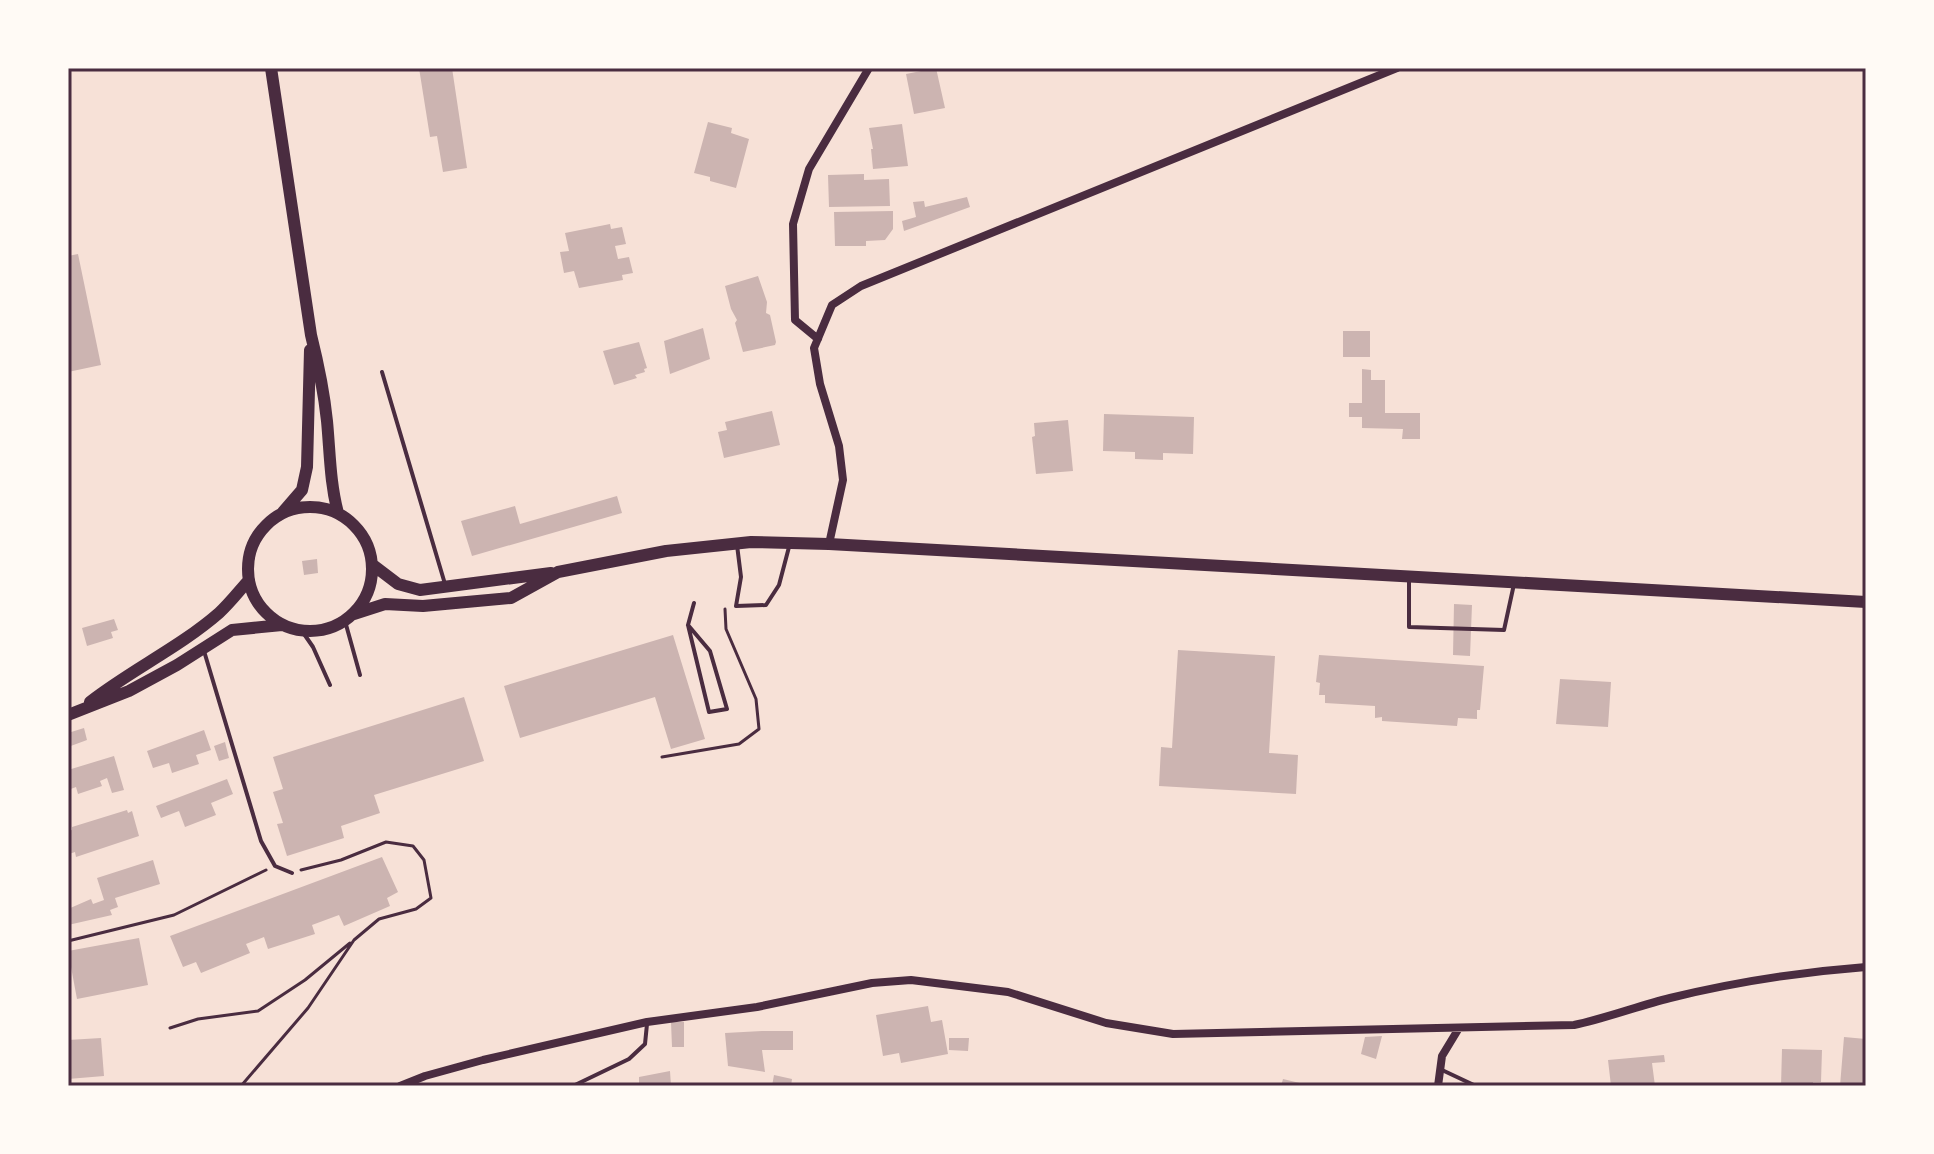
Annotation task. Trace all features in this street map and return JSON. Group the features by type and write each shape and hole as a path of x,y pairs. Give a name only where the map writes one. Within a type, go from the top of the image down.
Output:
{"main road":[{"path":"271,68 311,335 327,419 330,484 338,513"},
{"path":"311,335 307,467 302,490 257,536 251,550 249,580 255,598 266,614 282,625 302,631 317,631 385,604 423,606 511,598 558,572"},
{"path":"279,515 298,508 319,508 338,513 362,535 373,565 371,583 365,600 349,618"},
{"path":"373,565 398,584 420,590 558,572 666,551 737,543 790,543 1866,602"},
{"path":"73,713 209,621 249,580"},
{"path":"73,713 129,691 232,630 282,625"}],"street":[{"path":"818,339 795,320 793,224 809,169 869,68"},
{"path":"829,544 843,480 839,446 820,384 814,348 832,305 861,286 1397,68"},
{"path":"400,1086 483,1060 647,1022 757,1007 872,983 911,980 1008,992 1106,1023 1173,1034 1574,1025 1668,998 1793,972 1866,967"},
{"path":"1438,1086 1442,1056 1459,1028"}],"lane":[{"path":"382,372 446,586"},
{"path":"737,543 741,577 736,606 766,605 779,585 790,543"},
{"path":"1409,576 1409,627 1504,630 1515,582"},
{"path":"688,625 710,651 727,709 709,712 688,625 694,603"},
{"path":"349,618 360,675"},
{"path":"302,631 313,647 330,685"},
{"path":"203,649 261,841 275,866 292,873"},
{"path":"575,1085 629,1059 645,1044 647,1022"},
{"path":"1439,1068 1476,1086"}],"path":[{"path":"170,1028 198,1019 258,1011 332,960 379,919 416,909 431,898 424,860 413,846 386,842 341,860 292,873"},
{"path":"68,941 174,915 275,866"},
{"path":"241,1086 308,1008 354,940"}],"building":[{"path":"419,68 452,68 467,168 443,172 437,136 430,137"},
{"path":"936,68 945,108 914,114 906,74"},
{"path":"708,122 732,128 731,133 749,139 736,188 694,173"},
{"path":"902,124 908,166 873,169 869,128"},
{"path":"864,174 864,180 889,179 890,206 829,207 828,175"},
{"path":"967,197 970,207 904,231 902,221 916,217 913,202 924,201 925,207"},
{"path":"893,211 893,229 885,240 866,241 866,246 835,246 834,212"},
{"path":"610,224 611,229 622,227 626,244 615,246 618,259 629,257 633,273 622,275 623,280 579,288 574,271 564,273 560,252 569,251 565,233"},
{"path":"78,254 101,365 68,372 68,256"},
{"path":"758,276 776,342 775,345 743,352 735,323 737,320 725,286"},
{"path":"703,328 710,359 670,374 664,341"},
{"path":"1343,331 1370,331 1370,357 1343,357"},
{"path":"639,342 647,368 645,372 635,375 637,378 614,385 603,351"},
{"path":"1362,369 1371,370 1371,380 1385,380 1385,413 1420,413 1420,439 1402,439 1403,429 1362,428 1362,417 1349,417 1349,403 1362,403"},
{"path":"772,411 780,445 724,458 718,432 727,430 725,422"},
{"path":"1104,414 1194,417 1193,454 1163,453 1163,460 1135,459 1135,452 1103,451"},
{"path":"1068,420 1073,471 1036,474 1032,437 1035,436 1034,423"},
{"path":"617,496 622,513 472,556 461,521 515,506 520,524"},
{"path":"317,559 318,573 304,575 302,561"},
{"path":"1454,604 1472,605 1470,656 1453,655"},
{"path":"114,619 118,630 111,632 113,638 87,646 82,628"},
{"path":"673,635 705,739 671,749 655,697 520,738 504,686"},
{"path":"1178,650 1275,656 1269,753 1298,755 1296,794 1159,786 1161,747 1172,748"},
{"path":"1319,655 1484,666 1477,719 1458,718 1457,726 1382,721 1382,717 1375,718 1375,706 1325,703 1325,695 1319,695 1320,683 1316,682"},
{"path":"1560,679 1611,682 1608,727 1556,724"},
{"path":"464,697 484,761 374,795 380,813 341,826 344,838 287,856 277,824 283,823 273,792 283,789 273,757"},
{"path":"84,728 87,740 68,747 68,733"},
{"path":"204,730 211,750 196,755 199,764 172,773 169,763 153,768 147,751"},
{"path":"225,742 229,758 219,761 214,746"},
{"path":"114,756 124,790 112,793 107,778 100,781 102,786 78,794 76,787 68,790 68,770"},
{"path":"227,779 233,794 211,803 216,815 185,827 179,811 161,818 156,806"},
{"path":"127,810 128,813 132,811 139,836 76,857 75,852 69,854 68,831 72,827"},
{"path":"382,857 398,892 387,898 390,906 344,926 339,915 312,925 315,934 268,949 264,937 246,944 250,953 201,973 196,962 183,967 170,936"},
{"path":"153,860 160,884 115,898 118,907 110,910 112,915 68,925 68,909 91,899 93,904 104,900 97,878"},
{"path":"139,938 148,985 77,999 68,951"},
{"path":"928,1006 931,1022 942,1020 948,1054 901,1063 899,1053 883,1056 876,1015"},
{"path":"671,1022 684,1022 684,1047 672,1047"},
{"path":"793,1031 793,1050 762,1050 765,1072 728,1066 725,1033"},
{"path":"1382,1036 1376,1059 1361,1054 1365,1037"},
{"path":"1844,1037 1866,1039 1866,1086 1840,1086"},
{"path":"101,1038 104,1076 68,1079 68,1040"},
{"path":"949,1038 969,1038 968,1051 949,1050"},
{"path":"1782,1049 1822,1050 1821,1082 1813,1082 1813,1086 1781,1086"},
{"path":"1664,1055 1665,1062 1652,1063 1655,1086 1611,1086 1608,1060"},
{"path":"670,1071 671,1086 639,1086 639,1077"},
{"path":"774,1075 792,1079 791,1086 772,1086"},
{"path":"1283,1079 1308,1085 1308,1086 1281,1086"}]}
